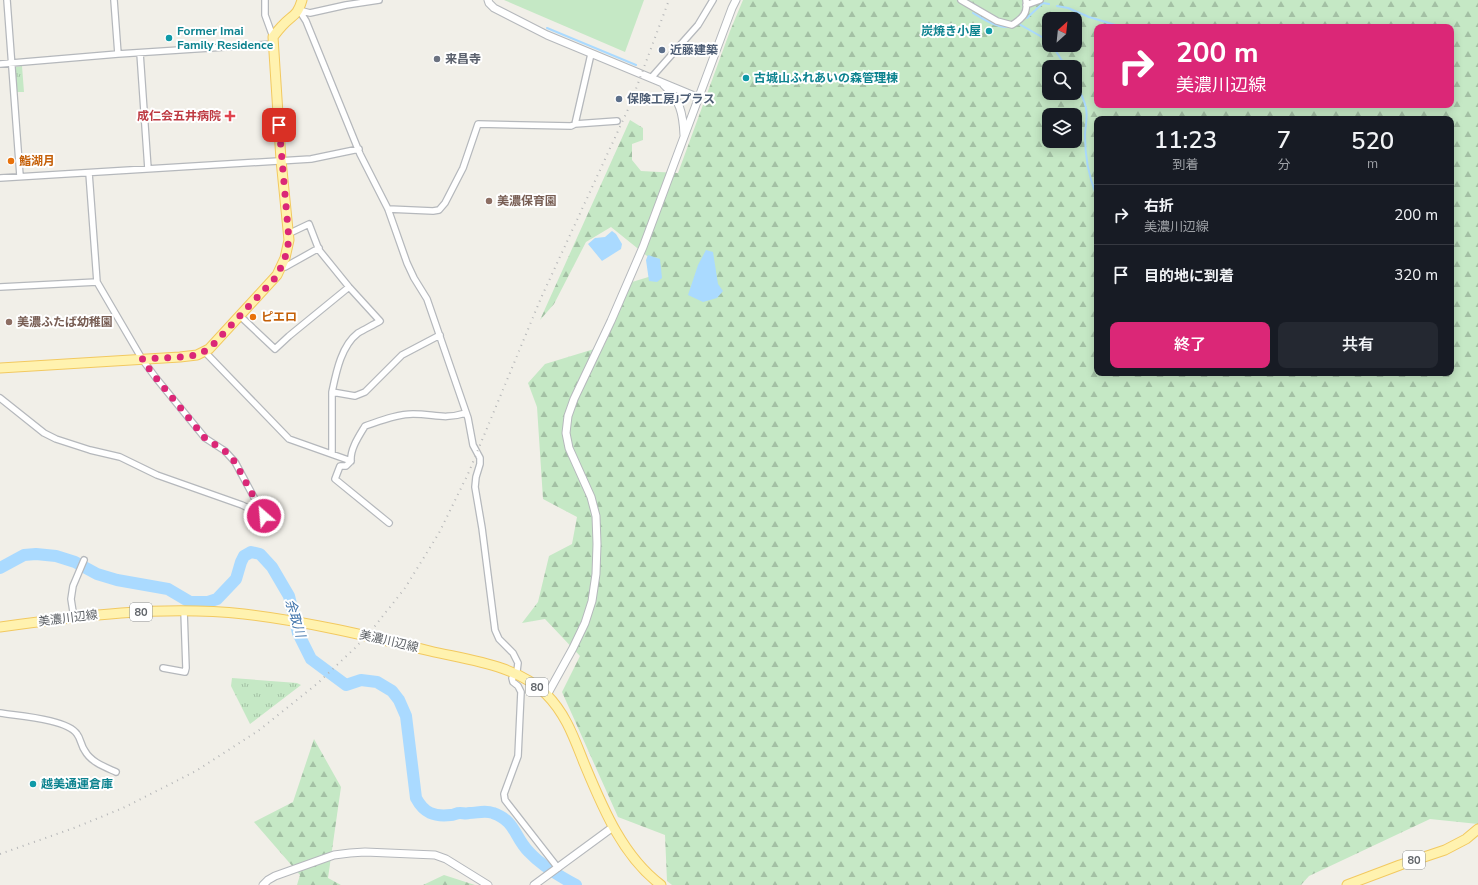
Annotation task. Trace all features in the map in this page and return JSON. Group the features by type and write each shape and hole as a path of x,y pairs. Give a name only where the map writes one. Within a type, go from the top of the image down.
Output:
{"main road":[{"path":"0,368 197,355 209,349 239,315 277,276 285,258 289,240 281,160 273,40 282,25 296,15 302,0"},
{"name":"美濃川辺線","path":"0,627 102,614 157,611 240,614 310,624 387,640 494,666 515,674 547,695 568,721 587,769 613,827 635,860 661,885"},
{"name":"80","path":"1347,885 1445,850 1466,839 1478,829"}],"street":[{"path":"7,0 20,176"},
{"path":"114,0 118,54"},
{"path":"0,64 140,53 273,40 265,15 265,0"},
{"path":"299,10 310,14 346,5 379,0"},
{"path":"488,0 494,8 547,35 698,98"},
{"path":"651,78 698,25 713,0"},
{"path":"547,695 585,623 592,601 596,574 596,516 591,498 569,448 566,433 568,416 574,399 611,321 643,247 736,0"},
{"path":"961,0 997,21 1012,25 1022,19 1026,12 1026,3 1040,0"},
{"path":"299,10 306,21 359,149 388,209 407,264 427,299 466,413 473,445 480,458 475,487 482,528 495,630 499,639 513,653 518,663 515,674 512,678 513,682 518,686 521,692 518,756 504,794 505,800 554,870"},
{"path":"140,53 148,169"},
{"path":"575,124 591,54"},
{"path":"662,82 671,91 679,103 684,120 684,139"},
{"path":"388,209 439,210 445,203 463,168 478,124 571,126 575,124 617,121"},
{"path":"0,178 312,159 359,149"},
{"path":"0,398 44,433 56,439 90,450 120,457 157,475 242,505 264,516 235,462 225,451 205,438 142,359 97,282 89,173"},
{"path":"288,234 309,224 318,248 349,287 380,321 357,334 346,349 338,365 332,392 332,454"},
{"path":"281,267 285,267 318,248"},
{"path":"0,287 97,282"},
{"path":"239,315 275,349 349,287"},
{"path":"332,392 355,396 365,392 402,355 440,335"},
{"path":"204,351 289,439 351,461"},
{"path":"389,523 335,479 340,466 346,466 351,461 351,456 358,436 365,426 412,414 443,418 454,417 466,413"},
{"path":"74,618 71,599 73,586 84,560"},
{"path":"163,668 184,672 186,668 184,612"},
{"path":"0,713 55,722 69,727 77,734 85,752 92,759 116,772"},
{"path":"534,885 613,827"},
{"path":"263,885 275,876 334,855 365,852 436,856 446,859 488,885"}],"green space":[{"path":"504,0 644,0 625,52"},
{"path":"743,0 1478,0 1478,824 1430,819 1309,876 1301,885 672,885 667,881 665,835 618,817 562,692 580,656 545,619 522,623 538,602 549,556 572,544 577,517 543,499 537,407 528,383 545,364 604,346 632,282 655,275 657,264 611,227 586,242 554,304 540,320 630,120 643,128 643,140 632,144 632,160 641,171 678,173 730,31"},
{"path":"22,66 24,92 17,92 15,67"},
{"path":"232,678 297,683 301,685 250,724 231,686"},
{"path":"314,739 341,787 328,878 341,885 297,885 300,875 254,822 293,802"},
{"path":"444,875 475,885 423,885"}],"water":[{"path":"612,231 616,234 622,244 621,249 602,261 588,244 595,238 605,237"},
{"path":"706,250 713,252 718,284 723,291 717,298 703,302 688,295 698,265"},
{"path":"648,255 660,259 662,278 657,282 649,281 646,260"}],"waterway":[{"path":"1027,18 1043,3 1049,4"},
{"path":"1057,6 1068,8 1089,17 1112,24"},
{"path":"973,13 991,23 1003,27 1009,27 1021,22"},
{"path":"1019,24 1042,37"},
{"path":"547,28 636,65"},
{"path":"1056,52 1062,60"},
{"path":"1082,95 1087,112 1085,136 1086,151 1089,173 1094,187"},
{"name":"余取川","path":"0,568 24,555 36,554 56,556 75,562 97,574 117,580 168,589 190,602 208,602 217,599 236,579 244,556 251,552 260,554 272,567 289,596 298,633 311,659 346,685 361,680 377,682 392,691 399,700 406,716 416,798 422,807 430,813 439,815 490,812 501,816 511,825 524,846 539,862 576,885"}],"railway":[{"path":"0,854 74,828 123,808 196,771 258,731 318,683 355,648 371,631 405,588 439,533 468,474 541,298 630,105 669,0"}],"place":[{"name":"炭焼き小屋","path":"989,31"},
{"name":"Former Imai Family Residence","path":"169,38"},
{"name":"近藤建築","path":"662,50"},
{"name":"来昌寺","path":"437,59"},
{"name":"古城山ふれあいの森管理棟","path":"746,78"},
{"name":"保険工房Jプラス","path":"619,99"},
{"name":"成仁会五井病院","path":"230,116"},
{"name":"鮨湖月","path":"11,161"},
{"name":"美濃保育園","path":"489,201"},
{"name":"ピエロ","path":"253,317"},
{"name":"美濃ふたば幼稚園","path":"9,322"},
{"name":"越美通運倉庫","path":"33,784"}],"route":[{"path":"264,516 235,462 225,451 205,438 142,359 197,355 209,349 277,276 285,258 289,240 279,125"}]}
